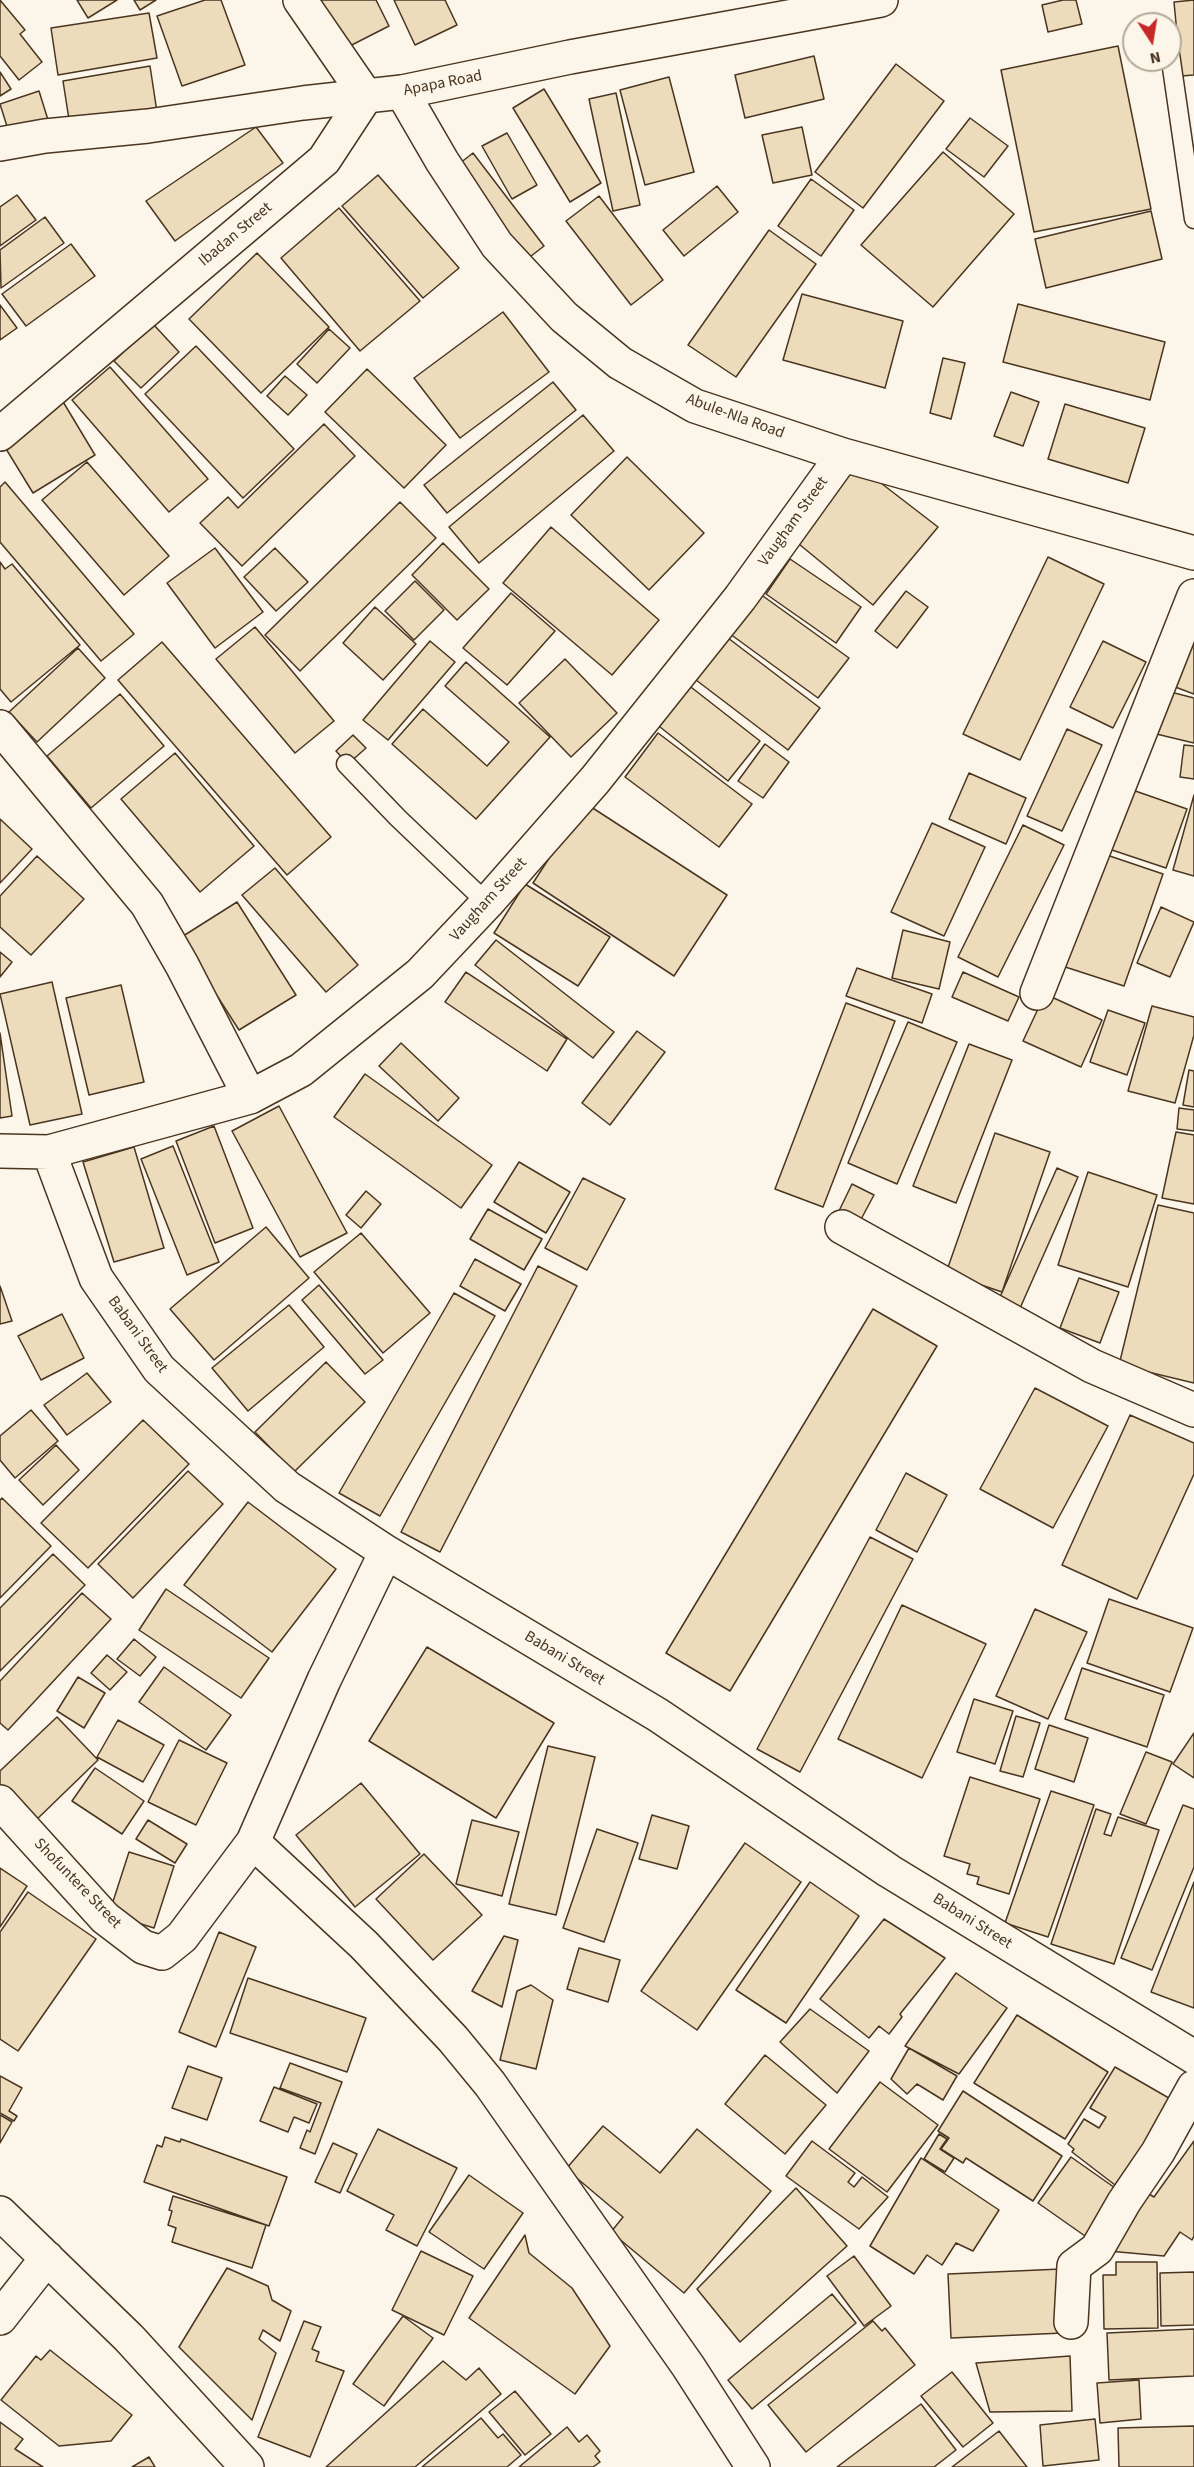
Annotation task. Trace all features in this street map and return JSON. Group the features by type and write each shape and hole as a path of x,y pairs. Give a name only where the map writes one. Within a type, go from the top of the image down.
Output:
{"street":[{"path":"300,0 366,96"},
{"name":"Apapa Road","path":"0,144 402,92 570,57 881,0"},
{"name":"Abule-Nla Road","path":"402,92 442,161 497,245 564,317 620,363 695,406 843,455 1194,553"},
{"name":"Ibadan Street","path":"0,434 324,160 366,96"},
{"name":"Vaugham Street","path":"0,1150 49,1152 250,1097 301,1070 377,1010 420,974 487,903 595,780 740,598 843,455"},
{"path":"1036,993 1194,596"},
{"path":"0,727 147,904 183,965 250,1097"},
{"name":"Babani Street","path":"49,1152 96,1278 159,1370 287,1487 386,1552 658,1715 889,1871 1194,2057"},
{"path":"842,1227 1092,1366 1194,1410"},
{"path":"386,1552 324,1680 253,1842 364,1945 453,2039 490,2084 688,2366 753,2467"},
{"name":"Shofuntere Street","path":"0,1802 105,1918 144,1947 162,1953 182,1938 253,1842"},
{"path":"1071,2322 1074,2266 1097,2249 1124,2202 1158,2152 1194,2087"},
{"path":"0,2212 129,2338 247,2467"},
{"path":"0,2318 47,2258"}],"lane":[{"path":"1173,72 1194,219"},
{"path":"346,764 398,818 487,903"}],"building":[{"path":"0,0 25,30 20,34 42,62 19,80 0,56"},
{"path":"77,0 117,0 88,18"},
{"path":"134,0 156,0 140,10"},
{"path":"205,0 221,0 245,65 182,86 157,16"},
{"path":"312,0 376,0 389,26 340,51"},
{"path":"394,0 445,0 457,25 415,45"},
{"path":"1063,0 1076,0 1082,24 1048,32 1042,5"},
{"path":"1194,0 1194,75 1181,76 1182,12 1175,12 1174,2"},
{"path":"149,13 157,58 58,75 51,28"},
{"path":"1118,46 1151,209 1034,232 1001,70"},
{"path":"814,56 824,99 745,118 735,75"},
{"path":"896,64 944,101 863,208 815,172"},
{"path":"150,66 157,112 70,126 63,81"},
{"path":"0,72 11,89 0,96"},
{"path":"669,77 694,172 645,185 620,90"},
{"path":"544,89 601,183 570,202 513,108"},
{"path":"39,91 49,123 10,136 0,104"},
{"path":"616,93 640,205 613,211 589,99"},
{"path":"970,118 1008,146 984,177 946,149"},
{"path":"256,127 283,163 175,241 146,201"},
{"path":"802,127 812,175 773,183 762,135"},
{"path":"507,133 537,185 512,199 482,146"},
{"path":"943,152 1014,214 933,307 861,245"},
{"path":"473,153 544,246 526,260 455,167"},
{"path":"378,175 459,268 423,298 342,206"},
{"path":"811,179 854,210 821,256 778,226"},
{"path":"717,186 738,212 684,256 663,230"},
{"path":"17,195 36,220 0,246 0,207"},
{"path":"599,196 663,280 631,305 566,221"},
{"path":"339,208 420,301 360,351 281,258"},
{"path":"1151,211 1162,259 1046,288 1035,239"},
{"path":"45,217 64,243 1,288 0,250"},
{"path":"769,230 816,264 736,377 688,345"},
{"path":"71,244 95,276 26,326 2,294"},
{"path":"257,253 329,327 261,393 189,319"},
{"path":"802,294 903,321 885,388 783,360"},
{"path":"1018,304 1165,342 1150,400 1003,362"},
{"path":"0,305 17,328 0,340"},
{"path":"503,312 549,372 460,438 414,378"},
{"path":"153,324 179,352 141,388 114,361"},
{"path":"329,329 350,348 317,383 297,364"},
{"path":"196,346 294,449 243,498 145,394"},
{"path":"943,358 965,363 951,419 930,413"},
{"path":"110,367 208,479 169,512 72,400"},
{"path":"367,369 446,445 404,488 325,412"},
{"path":"285,376 307,395 288,415 267,396"},
{"path":"553,382 576,410 447,513 424,485"},
{"path":"1011,392 1039,402 1023,446 994,436"},
{"path":"62,400 95,455 33,493 0,439"},
{"path":"1065,404 1145,428 1128,483 1048,459"},
{"path":"583,415 614,451 479,563 449,527"},
{"path":"324,424 355,456 242,566 200,523 228,497 238,508"},
{"path":"627,457 704,533 649,590 571,515"},
{"path":"851,460 938,527 873,605 788,535"},
{"path":"87,462 169,556 124,595 42,500"},
{"path":"5,482 134,634 101,661 0,542 0,487"},
{"path":"400,502 436,538 300,671 265,635"},
{"path":"551,527 659,620 612,675 503,583"},
{"path":"443,543 489,589 457,620 412,575"},
{"path":"215,548 263,612 215,648 167,583"},
{"path":"275,548 308,582 276,611 244,577"},
{"path":"1048,557 1104,584 1020,760 963,734"},
{"path":"790,559 861,607 836,643 766,594"},
{"path":"0,562 5,569 12,564 80,645 11,702 0,689"},
{"path":"415,581 444,610 414,640 385,611"},
{"path":"756,591 849,658 818,698 726,631"},
{"path":"906,591 928,607 897,648 875,631"},
{"path":"511,593 555,631 507,685 463,648"},
{"path":"1194,600 1194,694 1162,682"},
{"path":"375,607 416,644 383,680 343,643"},
{"path":"255,627 334,721 295,753 216,659"},
{"path":"728,638 820,708 788,750 696,680"},
{"path":"430,641 455,662 388,740 363,720"},
{"path":"1103,641 1146,662 1113,728 1070,707"},
{"path":"162,642 331,837 287,875 118,680"},
{"path":"78,648 105,678 37,742 9,712"},
{"path":"565,659 617,713 571,757 519,703"},
{"path":"466,662 550,737 476,819 392,744 423,709 487,766 509,742 445,686"},
{"path":"687,684 760,741 728,781 655,723"},
{"path":"1159,689 1194,698 1194,743 1148,732"},
{"path":"120,694 164,746 91,808 47,756"},
{"path":"1067,729 1102,745 1062,831 1027,816"},
{"path":"658,733 752,804 719,847 625,777"},
{"path":"353,735 366,748 348,764 336,751"},
{"path":"765,744 789,762 763,798 738,781"},
{"path":"1184,745 1194,746 1194,779 1180,777"},
{"path":"175,753 254,846 200,892 121,799"},
{"path":"969,773 1026,798 1006,844 949,819"},
{"path":"1121,786 1187,809 1166,868 1100,846"},
{"path":"1194,795 1194,876 1173,870"},
{"path":"585,803 727,895 674,976 533,883"},
{"path":"0,819 32,849 0,883"},
{"path":"932,823 985,847 944,936 891,912"},
{"path":"1023,825 1064,845 998,977 958,957"},
{"path":"1095,851 1163,874 1124,986 1056,964"},
{"path":"37,856 84,899 31,955 0,927 0,896"},
{"path":"275,868 358,965 326,992 242,895"},
{"path":"525,884 610,937 578,986 494,933"},
{"path":"237,902 296,995 239,1030 180,938"},
{"path":"1161,907 1194,922 1170,977 1137,963"},
{"path":"903,930 950,942 939,989 892,978"},
{"path":"496,940 614,1032 593,1058 475,965"},
{"path":"0,952 12,962 0,977"},
{"path":"857,968 932,994 922,1023 846,996"},
{"path":"466,972 567,1039 547,1071 445,1002"},
{"path":"963,972 1019,997 1008,1021 952,997"},
{"path":"52,982 82,1114 30,1125 0,994"},
{"path":"121,985 144,1082 89,1095 66,998"},
{"path":"1045,994 1102,1020 1081,1067 1023,1041"},
{"path":"846,1003 895,1021 823,1207 775,1189"},
{"path":"1152,1006 1194,1017 1194,1035 1175,1103 1128,1091"},
{"path":"1108,1010 1145,1023 1127,1075 1090,1062"},
{"path":"908,1022 957,1042 897,1184 848,1163"},
{"path":"637,1031 665,1052 610,1125 582,1103"},
{"path":"0,1033 12,1116 0,1118"},
{"path":"401,1043 459,1098 438,1121 379,1066"},
{"path":"969,1044 1012,1060 956,1203 913,1186"},
{"path":"1189,1070 1194,1071 1194,1107 1183,1105"},
{"path":"365,1074 492,1165 461,1208 334,1117"},
{"path":"279,1106 347,1233 300,1257 232,1131"},
{"path":"1179,1108 1194,1110 1194,1131 1177,1129"},
{"path":"214,1126 253,1228 215,1243 176,1141"},
{"path":"1176,1132 1194,1135 1194,1204 1162,1198"},
{"path":"995,1133 1050,1152 1002,1292 946,1273"},
{"path":"173,1146 219,1262 187,1275 141,1159"},
{"path":"134,1147 164,1248 114,1262 83,1162"},
{"path":"519,1162 570,1192 546,1233 494,1202"},
{"path":"1057,1168 1078,1177 1017,1315 996,1306"},
{"path":"1088,1172 1157,1195 1128,1287 1058,1265"},
{"path":"583,1178 625,1199 587,1270 545,1248"},
{"path":"852,1184 874,1195 859,1223 838,1213"},
{"path":"366,1191 381,1204 361,1228 346,1215"},
{"path":"1158,1205 1194,1213 1194,1383 1119,1365"},
{"path":"488,1209 542,1239 524,1270 470,1239"},
{"path":"266,1227 309,1278 214,1360 170,1309"},
{"path":"361,1233 430,1313 383,1353 314,1272"},
{"path":"475,1259 521,1284 505,1311 460,1286"},
{"path":"538,1266 577,1286 440,1552 401,1532"},
{"path":"1079,1278 1119,1292 1100,1343 1060,1328"},
{"path":"319,1285 383,1360 365,1374 302,1300"},
{"path":"0,1286 12,1321 0,1324"},
{"path":"454,1293 495,1316 380,1516 339,1493"},
{"path":"289,1305 324,1347 248,1411 212,1368"},
{"path":"873,1309 937,1346 730,1691 666,1653"},
{"path":"62,1314 84,1358 41,1380 18,1336"},
{"path":"326,1362 365,1402 294,1472 255,1432"},
{"path":"87,1373 111,1402 67,1435 44,1405"},
{"path":"1035,1388 1108,1426 1053,1528 980,1489"},
{"path":"31,1410 58,1441 15,1478 0,1460 0,1436"},
{"path":"1130,1415 1194,1443 1194,1474 1137,1599 1062,1565"},
{"path":"143,1420 189,1464 88,1568 41,1523"},
{"path":"56,1445 79,1470 43,1505 19,1480"},
{"path":"188,1471 223,1504 133,1598 98,1564"},
{"path":"906,1473 947,1495 917,1552 876,1530"},
{"path":"2,1498 51,1546 0,1598 0,1500"},
{"path":"248,1502 336,1569 272,1652 184,1585"},
{"path":"870,1537 913,1559 800,1772 757,1749"},
{"path":"53,1554 85,1585 0,1671 0,1608"},
{"path":"166,1589 269,1658 241,1698 139,1630"},
{"path":"82,1593 111,1619 8,1730 0,1723 0,1681"},
{"path":"1109,1599 1193,1628 1170,1692 1087,1663"},
{"path":"902,1605 986,1644 922,1778 838,1739"},
{"path":"1035,1609 1087,1632 1048,1719 996,1696"},
{"path":"134,1639 156,1657 140,1676 117,1659"},
{"path":"427,1647 554,1723 496,1818 369,1741"},
{"path":"107,1655 127,1672 110,1690 91,1673"},
{"path":"164,1667 231,1715 206,1750 139,1702"},
{"path":"1082,1668 1164,1695 1147,1747 1065,1719"},
{"path":"78,1677 105,1693 84,1728 57,1711"},
{"path":"974,1699 1013,1711 995,1764 957,1752"},
{"path":"1016,1716 1040,1723 1023,1777 1000,1771"},
{"path":"57,1717 98,1760 32,1824 0,1791 0,1771"},
{"path":"118,1720 164,1745 143,1782 97,1757"},
{"path":"1049,1725 1088,1738 1074,1782 1035,1769"},
{"path":"1194,1733 1194,1778 1173,1764"},
{"path":"179,1740 227,1763 196,1825 148,1802"},
{"path":"548,1746 595,1757 556,1915 509,1904"},
{"path":"1146,1752 1172,1762 1146,1824 1120,1814"},
{"path":"95,1768 144,1801 122,1834 72,1801"},
{"path":"970,1777 1040,1799 1009,1894 977,1884 979,1877 967,1874 970,1864 944,1856"},
{"path":"361,1783 420,1854 355,1907 296,1835"},
{"path":"1051,1791 1094,1805 1048,1937 1005,1923"},
{"path":"1183,1805 1194,1809 1194,1867 1152,1970 1121,1958"},
{"path":"1096,1809 1111,1814 1104,1834 1111,1836 1118,1817 1159,1830 1114,1964 1051,1944"},
{"path":"652,1815 689,1826 677,1869 639,1859"},
{"path":"148,1820 187,1844 175,1863 136,1839"},
{"path":"472,1820 519,1832 502,1896 456,1884"},
{"path":"597,1829 638,1843 604,1942 563,1928"},
{"path":"745,1843 801,1882 697,2030 641,1991"},
{"path":"129,1852 174,1866 154,1928 109,1914"},
{"path":"424,1854 482,1915 433,1960 376,1899"},
{"path":"0,1868 27,1886 0,1927"},
{"path":"810,1882 859,1916 786,2023 736,1990"},
{"path":"1194,1882 1194,2008 1151,1992"},
{"path":"28,1892 96,1939 18,2051 0,2039 0,1932"},
{"path":"884,1919 945,1958 900,2014 902,2017 889,2034 879,2026 869,2038 820,1999"},
{"path":"219,1932 256,1947 216,2047 179,2032"},
{"path":"504,1936 518,1940 502,2007 472,1991"},
{"path":"579,1948 620,1960 608,2002 567,1989"},
{"path":"956,1973 1007,2008 959,2074 905,2046"},
{"path":"248,1978 366,2018 347,2072 230,2033"},
{"path":"531,1985 553,2000 536,2069 500,2060 517,1991"},
{"path":"810,2009 869,2051 837,2093 780,2042"},
{"path":"1017,2015 1108,2072 1065,2139 974,2083"},
{"path":"909,2048 957,2076 943,2100 917,2084 907,2094 891,2079"},
{"path":"765,2055 826,2105 785,2154 725,2104"},
{"path":"290,2063 342,2082 315,2154 300,2148 307,2130 310,2132 321,2103 280,2088"},
{"path":"188,2066 222,2078 207,2120 172,2108"},
{"path":"1115,2067 1174,2101 1115,2185 1072,2152 1074,2149 1068,2144 1084,2119 1099,2128 1106,2117 1090,2108"},
{"path":"0,2076 22,2088 9,2111 17,2116 14,2121 0,2113"},
{"path":"880,2082 938,2125 887,2192 829,2149"},
{"path":"274,2087 317,2104 309,2123 294,2117 288,2132 260,2121"},
{"path":"963,2091 1062,2156 1033,2201 966,2158 963,2163 941,2149 949,2138 938,2131"},
{"path":"0,2115 12,2122 0,2143"},
{"path":"603,2126 660,2173 697,2129 771,2191 684,2293 611,2232 623,2217 566,2169"},
{"path":"378,2129 457,2168 417,2246 386,2230 394,2215 347,2191"},
{"path":"939,2134 947,2139 940,2149 954,2158 945,2172 924,2159"},
{"path":"165,2137 180,2142 181,2139 287,2177 269,2226 144,2182 157,2145 162,2147"},
{"path":"812,2141 855,2173 848,2182 854,2187 862,2177 888,2197 859,2229 786,2176"},
{"path":"1194,2141 1194,2236 1192,2240 1180,2232 1164,2256 1108,2251 1149,2194 1154,2197"},
{"path":"333,2143 357,2154 340,2193 315,2182"},
{"path":"1071,2157 1118,2190 1085,2236 1038,2203"},
{"path":"921,2158 999,2210 973,2251 956,2243 942,2265 927,2255 914,2274 870,2246"},
{"path":"469,2175 523,2213 484,2269 429,2232"},
{"path":"796,2188 847,2246 740,2342 697,2289"},
{"path":"173,2196 266,2225 252,2268 172,2242 176,2228 168,2225"},
{"path":"525,2235 529,2253 572,2288 610,2346 575,2394 469,2318"},
{"path":"421,2251 473,2276 444,2335 392,2310"},
{"path":"854,2256 891,2306 864,2326 827,2276"},
{"path":"1116,2262 1157,2262 1158,2328 1104,2329 1103,2275 1116,2275"},
{"path":"227,2268 268,2286 272,2300 291,2311 280,2341 263,2330 259,2339 276,2353 252,2420 179,2347"},
{"path":"1061,2269 1063,2333 951,2338 948,2274"},
{"path":"1194,2272 1194,2325 1161,2326 1160,2273"},
{"path":"832,2294 856,2323 752,2409 728,2380"},
{"path":"403,2316 433,2338 384,2406 353,2384"},
{"path":"304,2321 321,2327 312,2349 319,2352 316,2361 344,2371 310,2457 258,2437"},
{"path":"873,2321 882,2331 885,2328 915,2365 806,2452 768,2405"},
{"path":"1194,2329 1194,2376 1109,2380 1107,2333"},
{"path":"50,2350 132,2415 111,2441 59,2446 1,2400 36,2356 41,2360"},
{"path":"1070,2356 1072,2411 990,2412 976,2363"},
{"path":"443,2361 466,2380 479,2368 501,2394 415,2467 326,2467"},
{"path":"952,2372 993,2423 963,2447 921,2396"},
{"path":"1139,2380 1141,2419 1100,2423 1097,2383"},
{"path":"515,2391 551,2434 525,2455 489,2412"},
{"path":"921,2404 956,2450 934,2467 837,2467"},
{"path":"481,2418 498,2438 503,2434 521,2455 507,2467 422,2467"},
{"path":"1095,2419 1099,2460 1043,2466 1040,2425"},
{"path":"0,2422 23,2439 15,2449 43,2467 0,2467"},
{"path":"1194,2426 1194,2467 1119,2467 1118,2428"},
{"path":"567,2427 579,2442 587,2435 600,2451 595,2456 600,2462 593,2467 519,2467"},
{"path":"999,2431 1027,2467 952,2467"},
{"path":"149,2457 155,2467 132,2467"}]}
